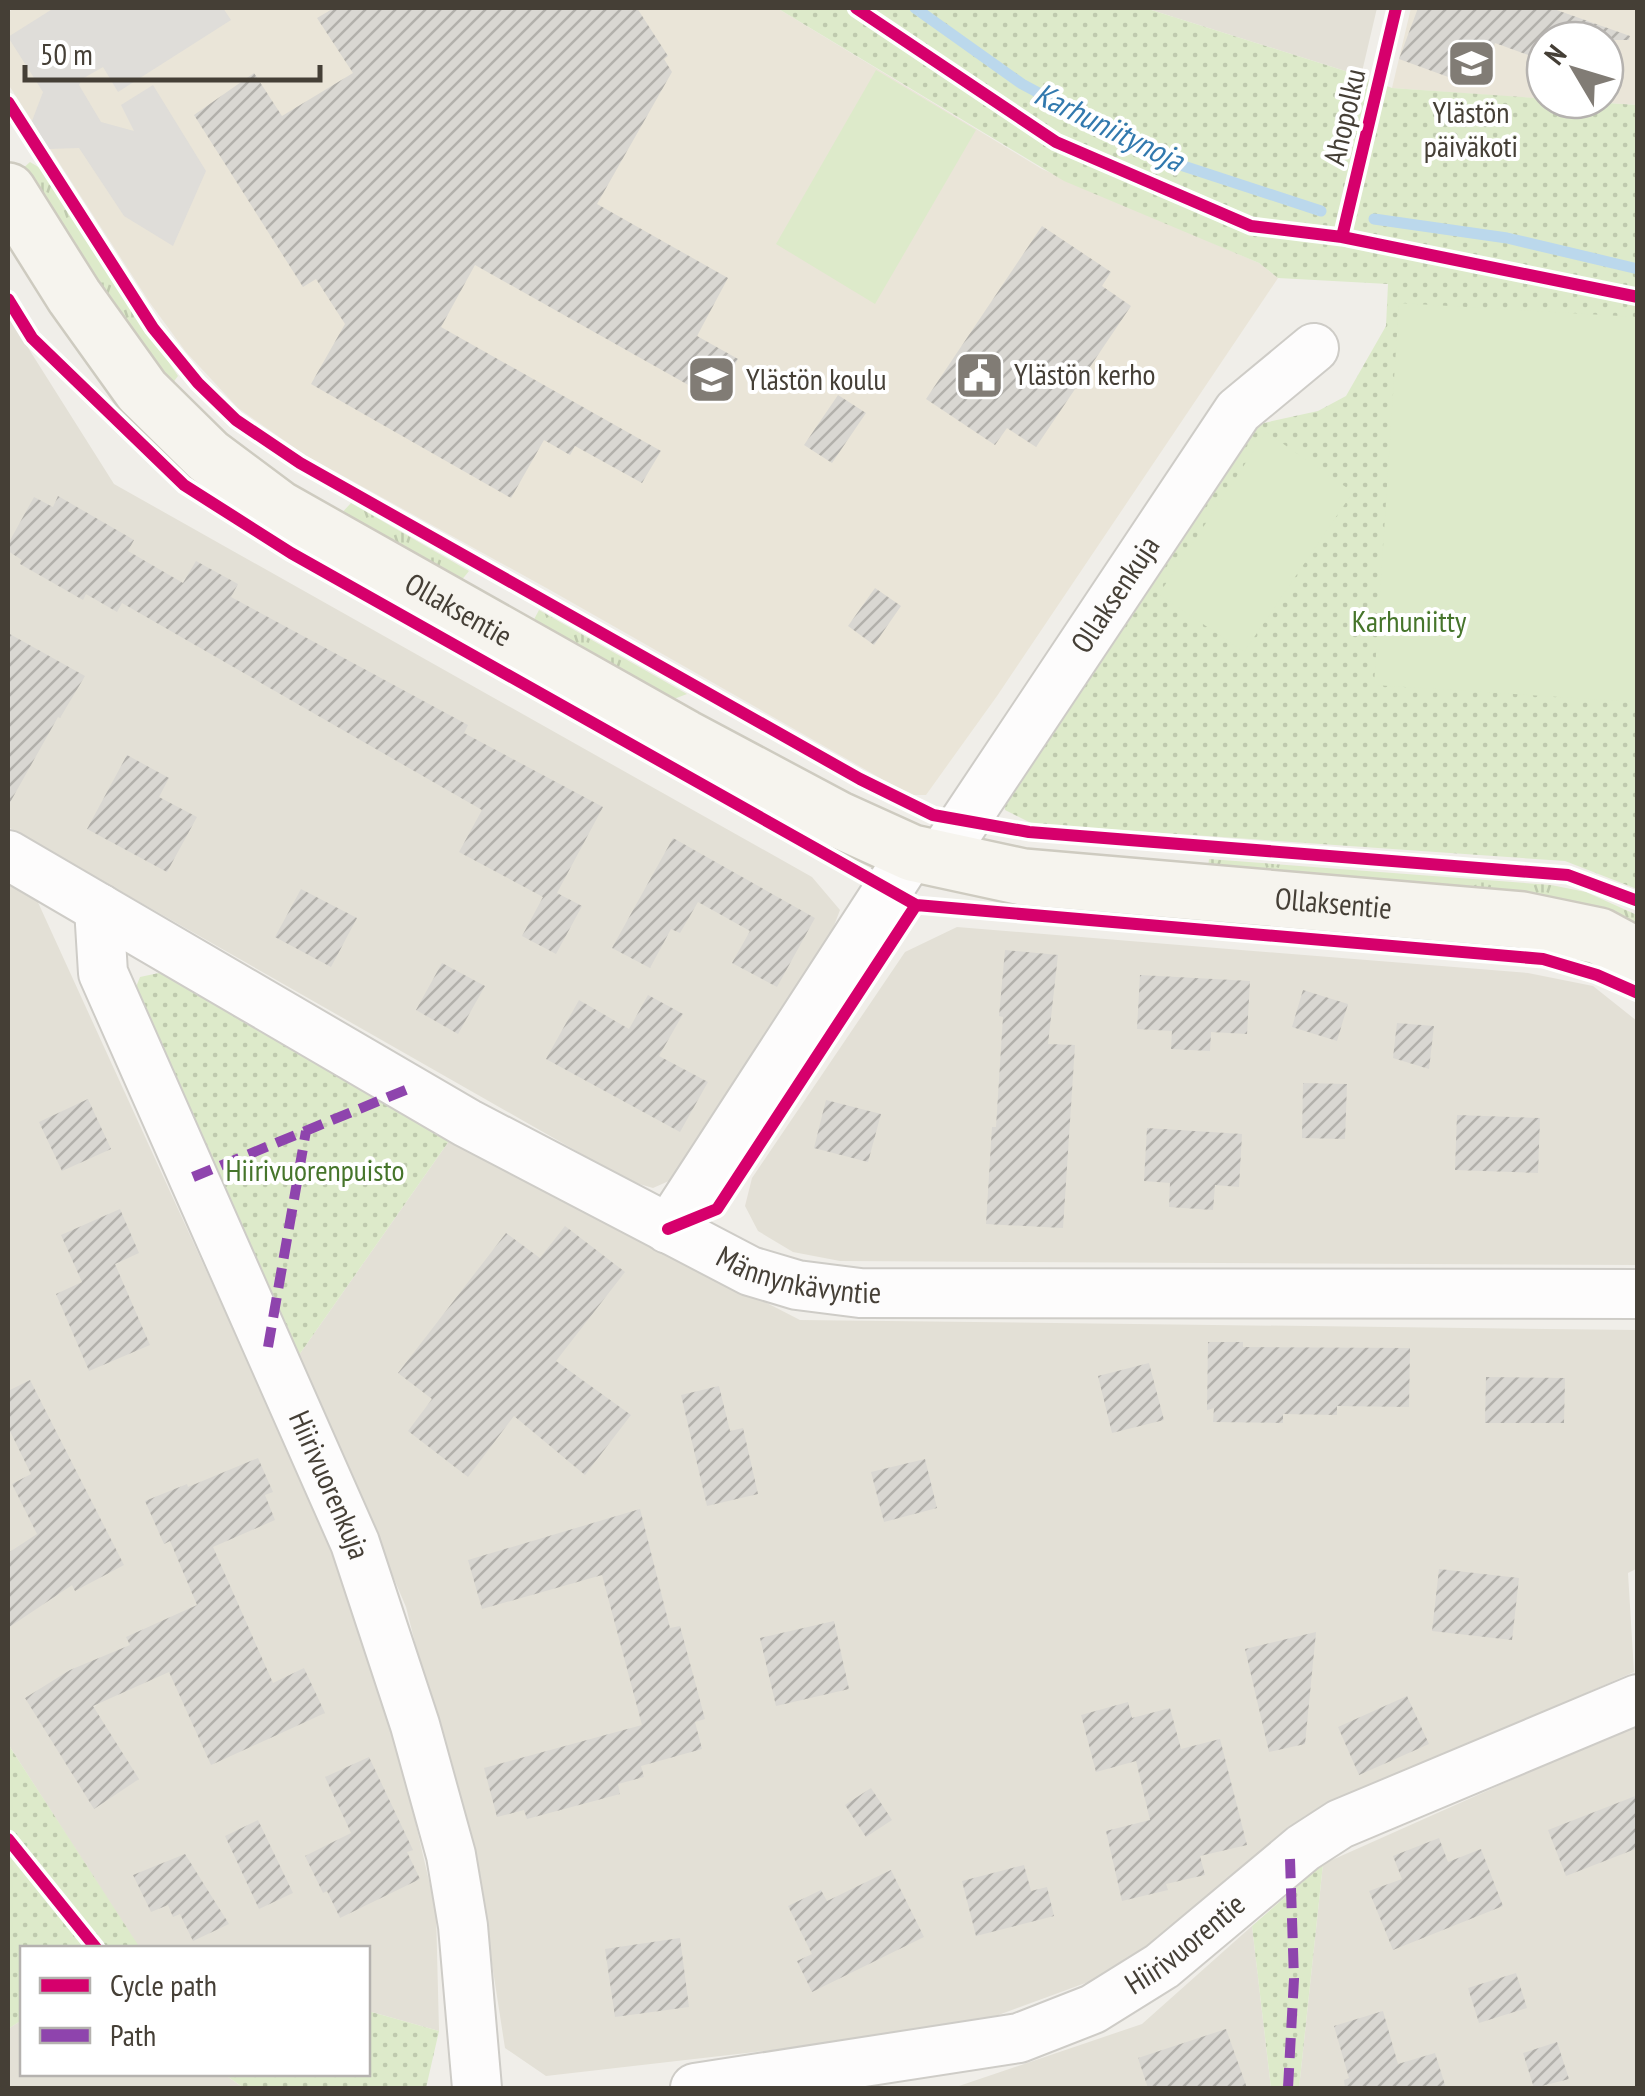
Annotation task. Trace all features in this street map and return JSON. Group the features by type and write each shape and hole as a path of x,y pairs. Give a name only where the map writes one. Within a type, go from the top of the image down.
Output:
{"street":[{"name":"Ollaksentie","path":"8,191 74,296 142,391 174,426 243,483 279,509 685,738 837,819 925,857 1023,877 1522,920 1599,936 1638,957"},
{"name":"Ollaksenkuja","path":"668,1229 1238,411 1314,348"},
{"name":"Männynkävyntie","path":"8,855 467,1123 750,1271 797,1285 860,1293 1638,1294"},
{"name":"Hiirivuorenkuja","path":"99,908 103,972 355,1543 415,1725 451,1854 477,2088"},
{"name":"Hiirivuorentie","path":"696,2088 1020,2038 1093,2009 1162,1966 1303,1848 1340,1824 1638,1699"}],"shaded area":[{"name":"Ylästön koulu","path":"15,8 777,8 1042,169 1259,263 1278,278 997,696 926,795 910,795 305,455 238,408 186,352 150,303 8,84 8,12"},
{"path":"54,8 223,8 231,20 118,92 103,67 79,85 101,122 134,131 121,105 153,85 206,171 173,246 124,216 79,148 49,149 32,121 43,92 8,37"},
{"path":"1145,8 1377,8 1361,76"},
{"name":"Ylästön päiväkoti","path":"1411,8 1637,8 1637,105 1625,104 1625,20 1525,20 1525,98 1392,88"},
{"path":"8,316 114,484 812,877 840,910 826,947 671,1180 653,1188 629,1181 8,827"},
{"path":"8,882 36,898 326,1533 364,1631 436,1911 439,2031 370,2012 370,1946 138,1946 8,1744"},
{"path":"957,927 1528,973 1593,986 1637,1021 1637,1265 840,1261 793,1252 758,1231 745,1206 752,1178 905,952"},
{"path":"449,1141 800,1320 1637,1330 1638,1568 1628,1573 1634,1672 1305,1816 1129,1967 963,2028 546,2076 505,2048 486,1925 406,1607 299,1355"},
{"path":"1637,1724 1637,2088 1299,2088 1323,1864"},
{"path":"1252,1926 1271,2088 953,2088 1142,2024"},
{"path":"20,2021 20,2076 227,2076 244,2088 8,2088 8,2029"}],"green space":[{"name":"Karhuniitty","path":"777,8 1145,8 1392,88 1525,97 1525,120 1625,120 1625,104 1637,105 1637,889 1565,861 1033,824 1005,810 1003,798 1241,428 1318,411 1346,396 1386,326 1388,284 1278,278 1259,263 1064,181"},
{"path":"876,70 976,130 875,304 776,244"},
{"path":"30,162 40,168 178,376 169,388 20,171"},
{"path":"1399,303 1637,317 1637,702 1374,685"},
{"path":"1266,432 1353,492 1244,652 1159,594"},
{"path":"351,503 469,571 456,587 337,518"},
{"path":"539,610 687,694 666,702 530,627"},
{"path":"1209,859 1551,885 1586,892 1637,915 1637,934 1207,876"},
{"name":"Hiirivuorenpuisto","path":"168,971 449,1141 299,1355 130,1002 140,977"},
{"path":"8,1744 139,1946 20,1946 20,2021 8,2029"},
{"path":"1323,1864 1299,2088 1271,2088 1252,1926"},
{"path":"370,2012 439,2031 426,2088 244,2088 227,2076 370,2076"}],"building":[{"path":"334,8 637,8 668,56 664,59 672,72 597,204 728,278 697,336 738,359 715,400 475,265 441,327 661,451 642,483 575,446 570,455 544,440 511,498 311,384 345,324 316,279 303,287 194,115 254,73 282,116 353,73 317,18"},
{"path":"1418,8 1551,8 1585,20 1525,20 1525,54 1495,43 1492,54 1463,45 1451,78 1399,59"},
{"path":"1042,226 1111,272 1102,286 1131,306 1036,447 1007,428 995,445 926,399"},
{"path":"838,395 866,413 832,463 804,445"},
{"path":"58,496 134,540 128,551 183,583 196,561 238,584 231,597 468,725 464,733 603,807 557,893 582,906 556,954 522,936 543,897 459,852 482,810 122,603 117,612 86,594 83,600 20,564 22,560 8,551 8,544 34,497 53,507"},
{"path":"875,588 901,606 874,645 848,626"},
{"path":"8,633 85,676 8,806"},
{"path":"127,755 169,778 159,797 197,817 167,872 87,829"},
{"path":"673,838 815,918 777,987 732,963 750,931 698,902 680,933 671,929 650,968 612,948"},
{"path":"301,889 357,918 331,967 275,937"},
{"path":"1005,950 1058,955 1048,1044 1075,1045 1063,1228 986,1224 992,1127 996,1127"},
{"path":"442,963 485,986 458,1034 416,1010"},
{"path":"1140,975 1250,981 1247,1034 1211,1032 1210,1051 1171,1049 1172,1031 1137,1029"},
{"path":"1303,990 1348,1004 1337,1041 1292,1027"},
{"path":"648,995 683,1014 659,1056 708,1082 680,1132 546,1059 579,1000 629,1029"},
{"path":"1397,1023 1434,1026 1429,1069 1393,1058"},
{"path":"1303,1083 1347,1084 1345,1139 1302,1138"},
{"path":"88,1099 111,1149 62,1171 39,1122"},
{"path":"826,1100 881,1114 868,1162 814,1148"},
{"path":"1457,1115 1540,1118 1538,1173 1455,1170"},
{"path":"1147,1128 1242,1134 1239,1187 1215,1185 1213,1210 1169,1207 1170,1183 1144,1181"},
{"path":"120,1209 139,1253 115,1264 150,1345 89,1371 56,1294 82,1282 61,1235"},
{"path":"565,1226 625,1272 556,1361 631,1415 585,1475 514,1416 468,1477 408,1431 432,1399 398,1373 506,1233 540,1258"},
{"path":"1208,1342 1243,1342 1243,1347 1410,1348 1409,1407 1337,1406 1337,1415 1283,1414 1283,1423 1213,1422 1214,1408 1207,1410"},
{"path":"1149,1363 1164,1420 1112,1433 1098,1376"},
{"path":"1486,1377 1565,1378 1564,1423 1485,1423"},
{"path":"30,1380 124,1565 75,1591 72,1585 8,1628 8,1553 37,1534 12,1484 31,1474 8,1427 8,1391"},
{"path":"719,1386 730,1431 743,1428 758,1494 707,1506 681,1395"},
{"path":"258,1458 273,1492 265,1495 275,1520 213,1547 273,1683 304,1668 325,1713 211,1765 169,1672 93,1706 139,1779 94,1809 25,1698 70,1670 130,1645 126,1637 197,1605 170,1541 164,1544 145,1501"},
{"path":"925,1459 937,1508 884,1522 871,1472"},
{"path":"640,1509 670,1628 680,1626 705,1719 695,1722 702,1749 641,1766 644,1777 618,1784 620,1794 527,1819 524,1810 497,1817 484,1768 642,1725 602,1575 482,1609 468,1560"},
{"path":"1439,1569 1519,1578 1512,1640 1432,1631"},
{"path":"834,1621 849,1689 776,1706 760,1638"},
{"path":"1316,1632 1305,1744 1269,1752 1245,1649"},
{"path":"1407,1696 1429,1744 1359,1775 1338,1727"},
{"path":"1128,1702 1132,1718 1170,1708 1181,1749 1220,1739 1247,1845 1200,1856 1205,1875 1166,1884 1168,1890 1122,1901 1106,1831 1150,1820 1136,1761 1096,1772 1081,1715"},
{"path":"369,1757 413,1850 407,1852 420,1879 340,1918 305,1856 351,1833 325,1777"},
{"path":"871,1788 892,1820 866,1837 845,1805"},
{"path":"1638,1795 1638,1848 1566,1876 1548,1830"},
{"path":"258,1820 293,1893 259,1909 225,1836"},
{"path":"1439,1838 1448,1862 1481,1849 1503,1906 1393,1950 1369,1891 1402,1879 1393,1856"},
{"path":"185,1854 229,1924 193,1941 180,1914 173,1917 168,1905 151,1912 133,1875"},
{"path":"1024,1865 1031,1891 1047,1887 1054,1916 976,1936 962,1881"},
{"path":"891,1870 924,1937 812,1992 797,1961 812,1954 788,1906 821,1890 827,1901"},
{"path":"680,1938 689,2007 615,2017 605,1949"},
{"path":"1516,1973 1527,2008 1479,2023 1468,1988"},
{"path":"1383,2011 1398,2064 1435,2053 1446,2088 1345,2088 1344,2080 1349,2078 1334,2026"},
{"path":"1226,2029 1247,2088 1148,2088 1138,2058"},
{"path":"1557,2042 1569,2079 1534,2088 1523,2053"}],"waterway":[{"name":"Karhuniitynoja","path":"915,8 1022,84 1162,159 1321,211"},
{"name":"Karhuniitynoja","path":"1374,219 1507,238 1638,269"}],"marked path":[{"path":"193,1177 408,1089"},
{"path":"268,1347 306,1131"},
{"path":"1288,2088 1294,1979 1290,1859"}],"cycle path":[{"path":"856,8 1056,142 1251,226 1342,237 1638,297"},
{"name":"Ahopolku","path":"1342,237 1396,8"},
{"path":"8,102 153,328 198,383 236,420 300,463 860,779 933,815 1029,832 1568,875 1638,901"},
{"path":"8,299 32,338 184,485 291,553 916,905 1543,959 1597,975 1638,993"},
{"path":"668,1229 717,1209 916,905"},
{"path":"8,1839 94,1946"}],"place":[{"name":"Ylästön päiväkoti","path":"1471,64"},
{"name":"Ylästön kerho","path":"979,375"},
{"name":"Ylästön koulu","path":"711,380"}]}
